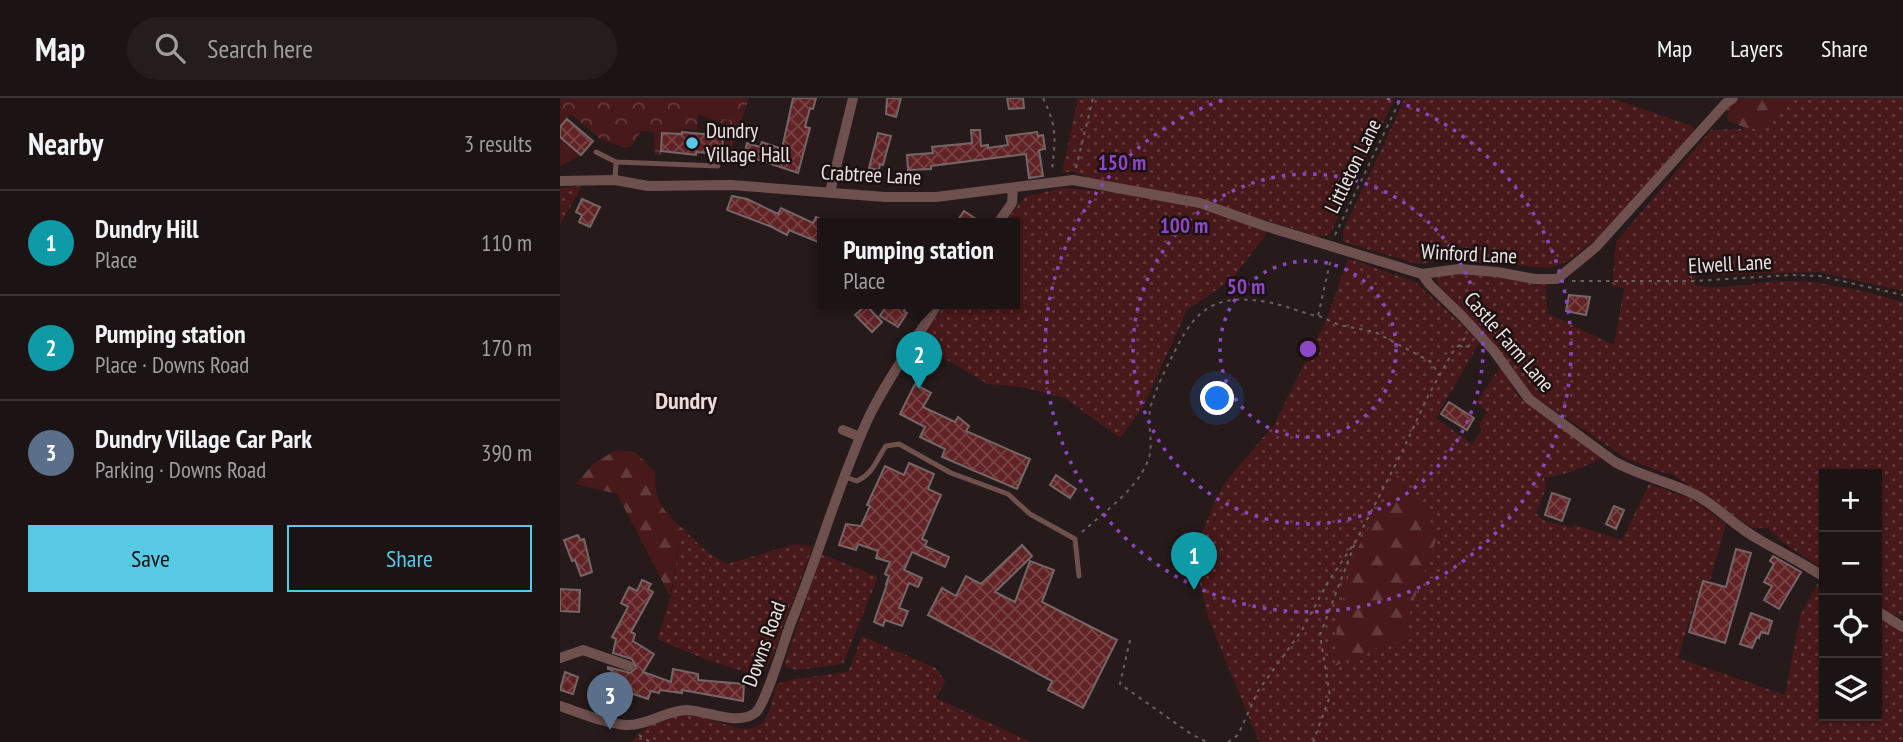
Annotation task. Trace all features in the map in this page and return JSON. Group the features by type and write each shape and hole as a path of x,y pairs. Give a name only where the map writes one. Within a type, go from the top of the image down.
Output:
{"street":[{"path":"830,192 853,98"},
{"path":"1557,279 1596,247 1732,98"},
{"name":"Crabtree Lane","path":"560,181 615,180 648,186 731,185 885,197 936,197 1053,183"},
{"name":"Winford Lane","path":"1053,183 1073,180 1200,203 1422,274 1459,269 1535,279 1557,279"},
{"path":"1002,218 1012,203 1013,188"},
{"name":"Castle Farm Lane","path":"1422,274 1494,351 1529,399 1597,450 1631,470 1675,485 1699,497 1758,540 1819,574"},
{"name":"Downs Road","path":"560,706 629,725 686,710 735,718 755,713 761,707 860,437 874,408 935,309"},
{"path":"843,430 860,437"},
{"path":"1882,614 1903,627"},
{"path":"560,658 583,650 629,666"}],"lane":[{"path":"596,152 616,162 718,166"},
{"path":"615,180 616,162"},
{"path":"845,477 857,481 863,478 876,466 886,446 899,443 951,473 1008,494 1030,514 1075,539 1079,576"}],"path":[{"path":"1042,98 1051,114 1055,131 1053,183"},
{"path":"1073,180 1093,98"},
{"name":"Littleton Lane","path":"1318,316 1332,246 1401,98"},
{"name":"Elwell Lane","path":"1557,279 1694,281 1792,275 1820,276 1903,295"},
{"path":"1075,539 1132,486 1147,464 1152,449 1150,411 1176,347 1188,324 1201,312 1224,301 1269,302 1339,324 1375,332 1430,362 1440,376"},
{"path":"1458,346 1468,347 1475,331"},
{"path":"1313,742 1330,696 1320,635 1357,539 1440,376 1458,346 1475,331"},
{"path":"1228,742 1238,735 1258,691 1302,630 1328,582 1357,539"},
{"path":"1130,640 1120,684 1191,734 1207,742"}],"green space":[{"path":"560,98 749,98 730,154 725,155 726,125 698,114 697,130 683,129 682,134 662,133 661,155 655,155 654,132 641,131 632,146 626,148 600,139 571,114 560,127"},
{"path":"664,98 738,98 729,121"},
{"path":"1078,98 1395,98 1330,234 1316,236 1194,197 1097,182 1072,171 1062,173"},
{"path":"1405,98 1611,98 1695,127 1599,237 1568,261 1549,268 1452,260 1418,264 1343,242 1343,231"},
{"path":"1741,98 1788,98 1760,129 1749,129 1728,121 1727,108"},
{"path":"1788,98 1903,98 1903,291 1819,272 1695,275 1695,285 1717,287 1814,282 1903,302 1903,615 1900,617 1882,608 1882,469 1819,469 1819,567 1785,544 1768,528 1752,528 1672,474 1627,459 1532,395 1492,342 1436,280 1440,274 1466,273 1546,284 1547,313 1614,345 1624,288 1612,286 1616,242 1711,130 1760,128"},
{"path":"560,137 581,155 560,166"},
{"path":"582,186 560,225 560,188"},
{"path":"1061,188 1113,192 1209,211 1268,232 1232,279 1187,310 1143,407 1120,438 1065,398 1021,387 988,384 918,343 942,309 1020,309 1020,218 1008,218 1025,197"},
{"path":"1348,258 1415,282 1479,343 1436,418 1472,444 1482,430 1479,425 1487,412 1477,402 1500,367 1519,397 1602,458 1572,472 1544,478 1546,488 1536,513 1543,520 1572,527 1575,525 1622,540 1649,484 1692,499 1726,524 1710,581 1702,580 1678,658 1785,695 1800,616 1819,581 1819,721 1882,721 1882,619 1903,632 1903,742 1259,742 1208,617 1193,554 1227,480 1274,425 1327,319","holes":["1398,476 1408,495 1428,513 1436,540 1410,611 1404,642 1378,647 1335,665"]},
{"path":"616,450 635,452 655,472 656,490 661,504 682,528 670,596 617,494 576,484 593,464"},
{"path":"1398,475 1408,495 1428,513 1436,540 1410,611 1404,642 1378,647 1335,666 1337,622 1354,555"},
{"path":"682,528 705,550 727,564 792,545 813,546 770,663 760,676 712,662 657,639 671,596"},
{"path":"822,554 878,577 843,664 797,670 785,667 785,661"},
{"path":"862,636 936,668 945,681 936,698 1031,742 632,742 653,724 680,715 699,716 742,729 758,725 767,715 777,684 848,672"}],"building":[{"path":"793,98 816,98 805,127 810,128 798,173 744,155 747,143 760,147 762,142 782,149"},
{"path":"887,98 901,98 896,117 886,114"},
{"path":"1007,98 1023,98 1024,108 1009,109"},
{"path":"567,119 593,141 581,155 560,137 560,127"},
{"path":"971,130 980,130 981,146 988,145 988,148 1008,145 1006,136 1037,132 1038,136 1043,135 1045,149 1039,150 1043,176 1029,178 1026,154 908,170 907,155 933,153 932,147 972,143"},
{"name":"Dundry Village Hall","path":"662,133 723,136 722,154 696,152 696,155 661,151"},
{"path":"878,133 891,136 883,165 880,164 879,170 869,168"},
{"path":"732,196 747,199 778,214 781,208 813,223 816,217 818,218 817,242 789,230 787,235 727,210"},
{"path":"582,199 600,207 590,227 579,222 582,215 576,212"},
{"path":"964,211 974,218 959,218"},
{"path":"1569,295 1590,297 1586,315 1566,311"},
{"path":"862,309 870,309 882,322 872,332 855,315"},
{"path":"884,309 905,309 907,313 898,327 880,316"},
{"path":"915,384 931,393 923,407 955,422 958,417 969,426 966,431 1030,459 1017,489 942,457 945,449 920,437 925,427 900,414"},
{"path":"1449,402 1474,418 1467,430 1441,414"},
{"path":"909,463 934,474 928,489 941,495 922,539 927,541 925,546 949,557 945,567 912,552 904,570 922,578 918,587 909,583 899,608 908,611 902,626 885,620 883,626 874,622 887,584 889,576 885,574 890,562 876,558 878,551 858,544 856,550 839,545 846,524 861,526 870,506 867,505 885,466 904,475"},
{"path":"1056,475 1076,489 1070,498 1050,485"},
{"path":"1552,493 1570,499 1562,521 1545,515"},
{"path":"1614,506 1624,510 1616,529 1606,524"},
{"path":"578,535 580,540 584,539 592,572 581,576 564,540"},
{"path":"1022,545 1032,556 995,592 1015,602 1030,561 1054,570 1042,602 1117,640 1083,708 1048,690 1052,681 928,615 942,588 956,596 966,576 981,584"},
{"path":"1736,549 1751,553 1725,643 1689,632 1703,581 1726,587"},
{"path":"1773,556 1801,572 1779,609 1764,600 1772,586 1764,582 1774,564 1770,561"},
{"path":"642,580 651,584 648,589 653,592 631,632 635,634 633,641 654,654 643,672 671,682 673,669 698,674 698,680 744,684 743,701 682,690 682,693 651,691 648,699 618,689 615,697 606,694 612,670 608,667 630,673 636,668 632,659 613,653 616,639 612,637 628,607 621,603 629,587 637,591"},
{"path":"560,589 580,590 579,612 560,611"},
{"path":"1751,613 1772,621 1768,634 1761,632 1752,648 1740,644"},
{"path":"565,672 578,677 573,694 560,690"}],"place":[{"name":"Dundry Village Hall","path":"692,143"},
{"name":"Pumping station","path":"919,389"},
{"name":"Dundry Hill","path":"1194,590"},
{"name":"Dundry Village Car Park","path":"610,730"}],"district":[{"name":"Dundry","path":"686,401"}]}
